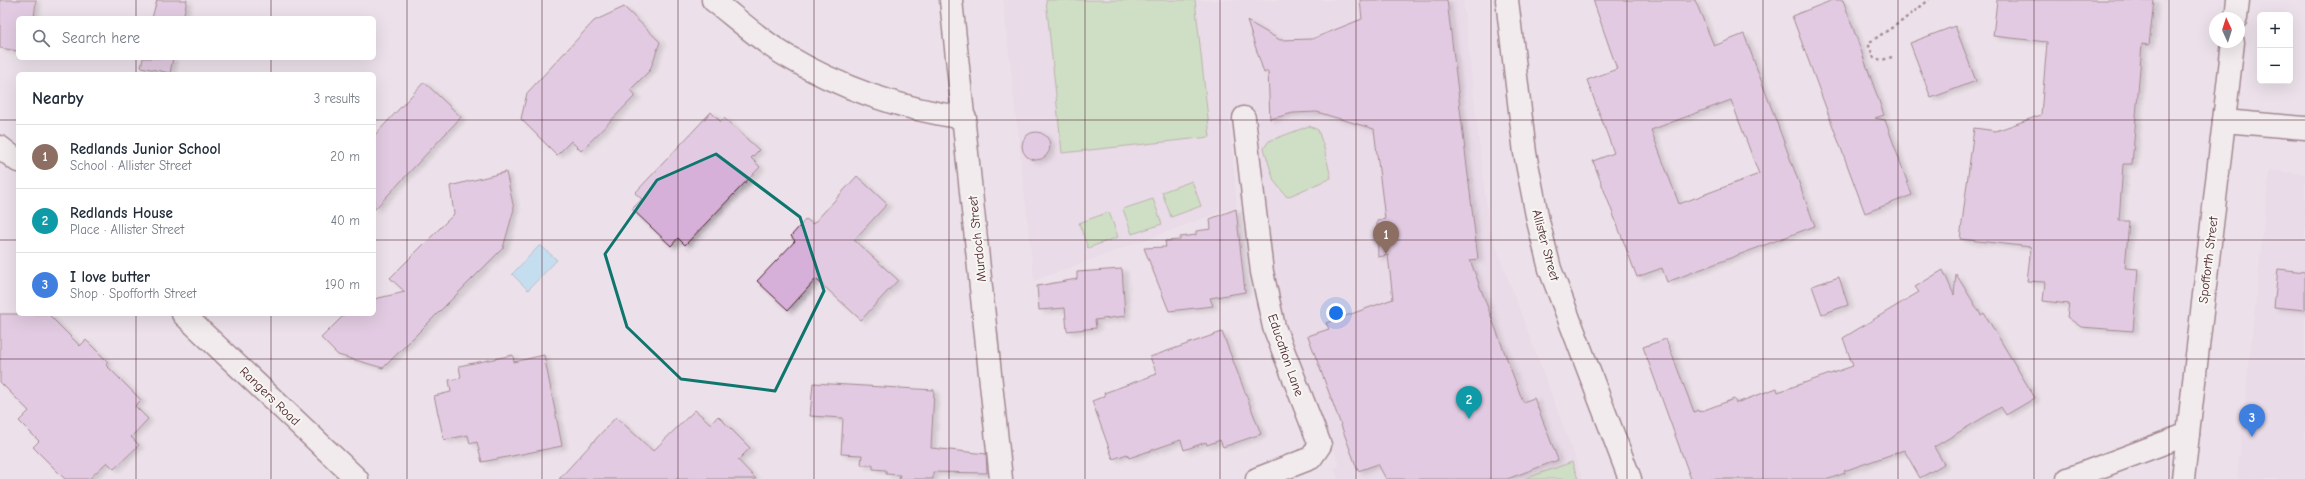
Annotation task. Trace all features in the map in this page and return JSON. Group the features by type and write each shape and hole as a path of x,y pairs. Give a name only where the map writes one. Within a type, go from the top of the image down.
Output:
{"street":[{"path":"713,0 784,55 854,90 929,113 965,118"},
{"name":"Murdoch Street","path":"951,0 965,118 1001,479"},
{"name":"Allister Street","path":"1507,0 1524,153 1538,221 1550,269 1630,479"},
{"path":"2237,12 2238,0"},
{"name":"Spofforth Street","path":"2183,479 2232,48"},
{"name":"Education Lane","path":"1244,118 1262,272 1274,327 1320,445 1311,458 1257,479"},
{"path":"2224,122 2305,128"},
{"path":"0,147 16,159"},
{"name":"Rangers Road","path":"185,316 357,479"},
{"path":"2068,479 2188,434"}],"path":[{"path":"1892,57 1882,60 1874,58 1869,46 1870,42 1902,21 1929,0"}],"highlighted area":[{"path":"716,154 800,217 824,291 775,391 681,379 627,327 605,254 657,180"}],"shaded area":[{"path":"1003,0 1463,0 1489,227 1583,479 1338,479 1334,468 1339,465 1277,300 1257,111 1229,115 1237,206 1034,281"},
{"path":"2269,170 2305,174 2305,479 2237,479"}],"green space":[{"path":"1046,0 1195,0 1210,137 1062,153"},
{"path":"1309,126 1318,130 1331,178 1287,197 1274,181 1264,148 1269,141"},
{"path":"1192,181 1201,206 1171,217 1162,192"},
{"path":"1153,199 1162,224 1132,234 1123,209"},
{"path":"1109,212 1118,237 1088,248 1079,223"},
{"path":"1572,462 1578,479 1524,479"}],"water":[{"path":"540,245 557,260 528,290 512,274"}],"building":[{"path":"0,0 36,0 34,16 16,16 16,51 0,48"},
{"path":"157,0 187,0 183,16 153,16"},
{"path":"1360,0 1447,0 1478,259 1470,260 1523,402 1534,398 1558,460 1507,479 1386,479 1378,464 1358,471 1308,336 1329,329 1326,323 1393,299 1388,255 1378,257 1377,221 1385,219 1374,129 1317,112 1293,113 1270,119 1268,71 1264,73 1247,21 1280,40 1312,39 1362,19"},
{"path":"1593,0 1695,0 1714,46 1744,34 1815,226 1667,282 1662,268 1637,277 1593,161 1614,153 1587,80 1617,69","holes":["1731,100 1759,174 1679,204 1651,130"]},
{"path":"1833,0 1843,0 1884,115 1875,118 1885,120 1912,195 1865,213 1792,16"},
{"path":"1997,0 2154,0 2149,45 2142,44 2132,164 2123,164 2119,221 2129,221 2125,268 2138,269 2133,331 2081,327 2067,317 2069,304 2043,301 2045,282 2027,281 2031,247 1960,239 1974,128 1996,131 2041,115 2047,42 1993,36"},
{"path":"624,7 660,42 650,70 630,90 636,95 581,151 571,141 557,155 521,119 527,93 594,21"},
{"path":"1955,26 1976,81 1931,98 1910,43"},
{"path":"143,60 173,60 170,72 141,67"},
{"path":"424,82 461,117 376,208 376,134"},
{"path":"711,112 721,122 724,118 759,150 751,158 760,167 685,245 678,238 671,246 632,209 642,199 635,193"},
{"path":"1036,132 1046,136 1050,146 1046,156 1036,160 1026,156 1022,146 1026,136"},
{"path":"506,172 514,209 503,248 383,368 338,355 321,338 343,316 376,316 376,299 405,292 390,278 454,214 450,186"},
{"path":"857,176 887,204 854,240 898,280 861,320 816,279 788,310 757,281 795,241 791,236 806,219 813,224"},
{"path":"1236,209 1245,292 1210,298 1213,306 1169,311 1144,248 1166,247 1165,241 1180,240 1180,237 1196,235 1196,231 1211,229 1210,219"},
{"path":"1122,269 1125,316 1095,320 1096,328 1067,331 1065,308 1039,310 1037,286 1077,279 1077,272"},
{"path":"2278,269 2305,272 2305,310 2274,307"},
{"path":"1943,270 1954,295 1956,274 1981,315 1984,313 2035,398 2006,415 2001,407 1934,447 1944,464 1920,478 1904,450 1844,471 1845,473 1829,479 1691,479 1643,347 1666,339 1694,412 1698,410 1699,412 1734,399 1736,403 1777,388 1778,392 1853,366 1843,338 1919,292 1915,287"},
{"path":"1839,277 1848,305 1822,314 1812,286"},
{"path":"0,314 16,314 16,316 50,316 80,346 86,340 108,362 106,365 141,400 135,406 148,419 131,437 139,445 114,469 107,462 89,479 65,479 33,447 39,441 19,421 29,411 0,382"},
{"path":"1222,332 1261,434 1223,447 1220,440 1207,445 1206,442 1184,450 1181,440 1129,458 1127,454 1113,459 1092,401 1105,396 1104,393 1157,374 1150,357"},
{"path":"513,355 514,362 544,355 562,446 482,462 477,442 470,444 468,435 444,440 434,396 451,392 449,380 461,378 459,366"},
{"path":"813,383 934,390 931,448 986,454 987,473 933,472 933,479 899,479 900,475 886,474 886,470 873,469 873,465 861,465 862,455 841,454 843,418 810,416"},
{"path":"695,410 711,424 718,416 750,448 738,460 756,479 559,479 616,417 653,451"}],"place":[{"name":"Redlands Junior School","path":"1386,254"},
{"name":"Redlands House","path":"1469,419"},
{"name":"I love butter","path":"2252,437"}]}
